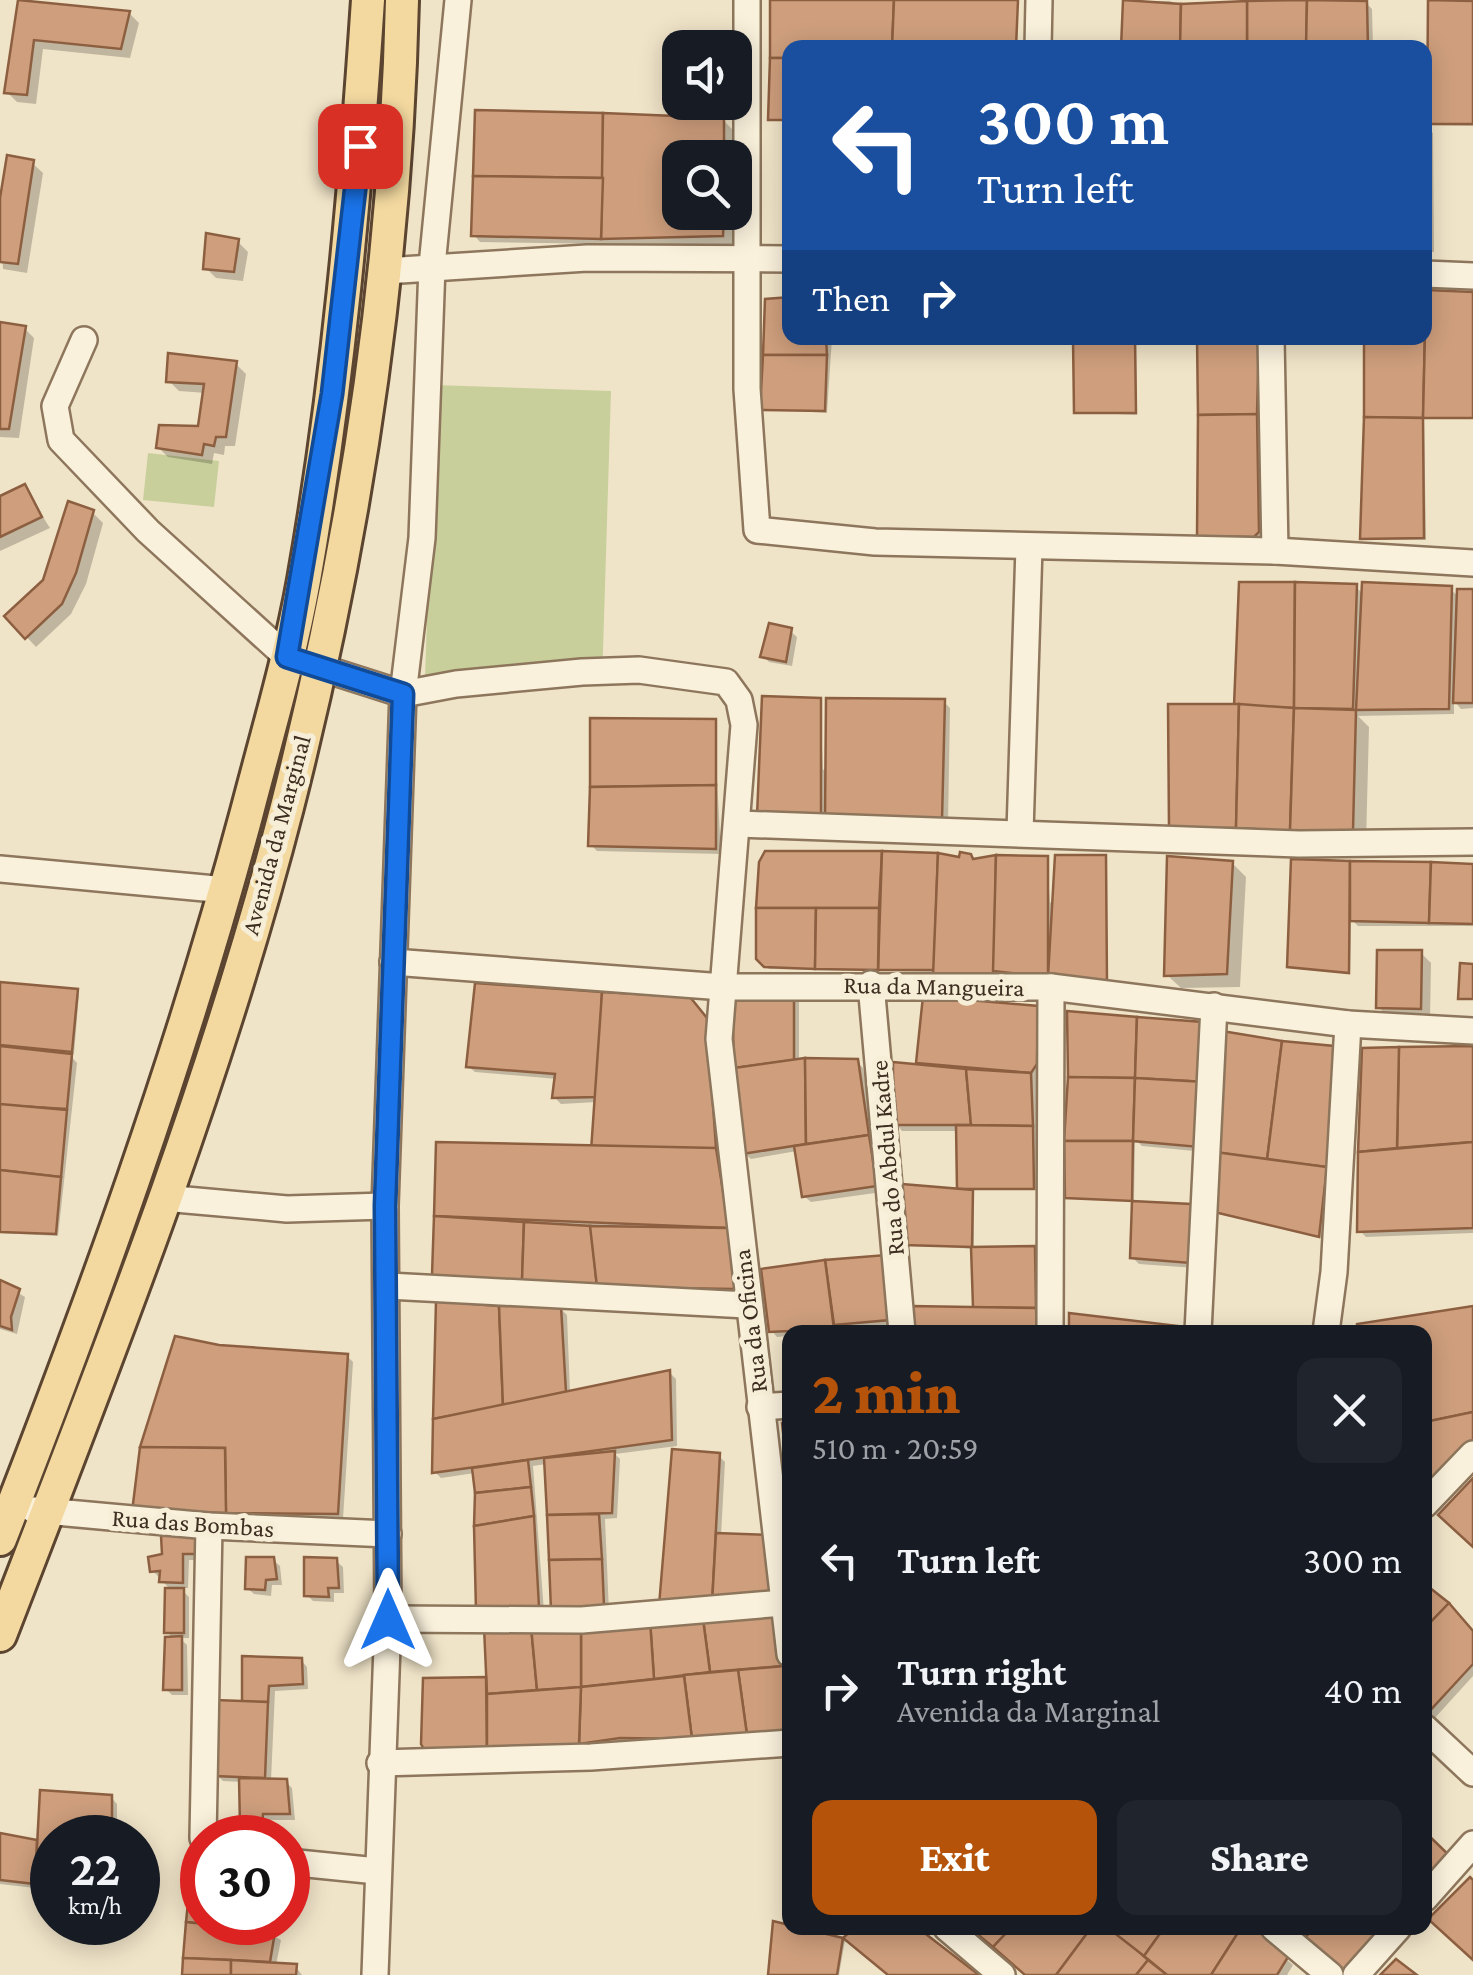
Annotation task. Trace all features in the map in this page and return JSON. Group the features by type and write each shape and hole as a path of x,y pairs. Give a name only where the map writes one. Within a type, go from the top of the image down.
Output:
{"main road":[{"name":"Avenida da Marginal","path":"0,1539 6,1505 133,1178 226,890 287,657 304,581 349,272 368,0"},
{"name":"Avenida da Marginal","path":"0,1635 164,1198 264,888 320,666 359,472 385,271 402,0"}],"street":[{"path":"375,1975 388,1620 385,1206 403,694 422,538 432,266 458,0"},
{"path":"746,0 747,389 756,530 763,534 875,542 1275,551 1473,564"},
{"path":"1038,40 1039,0"},
{"path":"385,271 586,258 782,259"},
{"path":"1432,274 1473,276"},
{"path":"84,340 55,406 61,440 148,531 287,657 403,694"},
{"path":"1271,345 1275,551"},
{"path":"1020,832 1029,547"},
{"name":"Rua da Oficina","path":"403,694 456,684 639,670 726,682 734,689 742,712 739,824 719,1039 782,1594"},
{"path":"739,824 1299,844 1473,842"},
{"path":"0,869 226,890"},
{"name":"Rua da Mangueira","path":"393,962 723,987 1051,987 1348,1024 1473,1031"},
{"name":"Rua do Abdul Kadre","path":"871,984 901,1325"},
{"path":"1050,1325 1051,987"},
{"path":"1198,1325 1214,1006"},
{"path":"1327,1325 1334,1272 1348,1024"},
{"path":"164,1198 287,1210 385,1206"},
{"path":"388,1286 747,1305"},
{"path":"760,1407 782,1406"},
{"path":"1432,1497 1473,1454"},
{"name":"Rua das Bombas","path":"6,1505 210,1526 388,1534"},
{"path":"204,1815 210,1526"},
{"path":"388,1620 582,1620 782,1603"},
{"path":"1432,1735 1473,1774"},
{"path":"380,1763 591,1757 782,1744"},
{"path":"1432,1890 1473,1844"},
{"path":"310,1864 376,1871"},
{"path":"955,1935 1002,1975"},
{"path":"1282,1935 1330,1975"},
{"path":"1356,1975 1392,1935"}],"green space":[{"path":"435,385 611,391 602,684 425,678"},
{"path":"148,453 219,461 214,507 143,500"}],"building":[{"path":"18,0 130,11 121,49 34,40 27,95 4,93"},
{"path":"770,0 894,0 892,40 782,40 782,58 770,58"},
{"path":"894,0 1018,0 1016,40 892,40"},
{"path":"1123,0 1181,4 1180,40 1121,40"},
{"path":"1307,0 1306,40 1247,40 1247,1"},
{"path":"1307,0 1367,1 1368,40 1306,40"},
{"path":"1428,0 1473,1 1473,124 1432,124 1432,40 1428,40"},
{"path":"1247,1 1247,40 1180,40 1181,4"},
{"path":"770,58 782,58 782,120 768,120"},
{"path":"475,110 603,113 603,178 473,176"},
{"path":"603,113 662,115 662,120 724,120 724,140 662,140 662,230 723,230 723,236 601,239"},
{"path":"7,155 34,160 18,264 0,262 0,198"},
{"path":"473,176 603,178 601,239 471,236"},
{"path":"206,233 239,239 234,272 203,269"},
{"path":"1432,290 1473,292 1473,418 1423,418 1425,345 1432,345"},
{"path":"782,298 782,345 826,345 827,355 763,355 765,299"},
{"path":"0,322 26,326 9,429 0,429"},
{"path":"1073,345 1135,345 1136,413 1074,413"},
{"path":"1197,345 1259,345 1257,414 1198,415"},
{"path":"1364,345 1425,345 1423,418 1364,417"},
{"path":"168,353 237,361 226,437 216,437 214,446 204,444 202,455 156,448 159,425 198,426 204,384 166,382"},
{"path":"763,355 827,355 825,411 760,410"},
{"path":"1257,414 1259,532 1254,537 1197,536 1198,415"},
{"path":"1364,417 1423,418 1424,538 1360,539"},
{"path":"25,484 42,517 0,537 0,496"},
{"path":"68,501 94,510 76,573 62,604 25,639 4,616 43,580"},
{"path":"1239,582 1295,582 1294,708 1234,706"},
{"path":"1295,582 1357,584 1353,709 1294,708"},
{"path":"1362,582 1452,586 1449,709 1356,710"},
{"path":"1457,589 1473,589 1473,703 1453,703"},
{"path":"769,623 792,628 786,662 760,657"},
{"path":"762,696 821,698 821,819 757,816"},
{"path":"826,698 945,699 942,820 825,820"},
{"path":"1168,704 1239,704 1236,828 1169,828"},
{"path":"1239,704 1294,708 1290,831 1236,828"},
{"path":"1294,708 1356,710 1353,831 1290,831"},
{"path":"590,718 716,719 716,785 590,787"},
{"path":"716,785 716,849 588,846 590,787"},
{"path":"765,851 882,851 879,908 756,908 759,862"},
{"path":"882,851 938,853 934,970 878,970"},
{"path":"960,852 971,854 973,859 996,855 994,977 933,976 938,853 959,857"},
{"path":"996,855 1048,856 1048,977 993,971"},
{"path":"1055,855 1106,855 1107,983 1048,977"},
{"path":"1167,856 1233,861 1227,974 1164,976"},
{"path":"1291,859 1350,861 1349,973 1287,967"},
{"path":"1350,861 1431,862 1429,923 1350,921"},
{"path":"1431,862 1473,864 1473,924 1429,923"},
{"path":"756,908 816,908 815,969 764,967 756,959"},
{"path":"816,908 879,908 878,970 815,969"},
{"path":"1377,950 1422,950 1421,1009 1376,1008"},
{"path":"1460,963 1473,964 1473,999 1458,999"},
{"path":"0,982 78,989 72,1052 0,1045"},
{"path":"475,983 602,992 598,1097 552,1098 555,1074 466,1067"},
{"path":"794,991 794,1060 734,1068 732,995"},
{"path":"602,992 690,997 707,1018 716,1148 591,1151"},
{"path":"923,996 1038,1006 1037,1064 1031,1073 916,1063"},
{"path":"1067,1011 1137,1017 1135,1078 1068,1077"},
{"path":"1137,1017 1203,1022 1205,1082 1135,1078"},
{"path":"1222,1031 1282,1041 1267,1160 1215,1152"},
{"path":"1282,1041 1334,1046 1327,1167 1267,1160"},
{"path":"0,1046 72,1054 67,1109 0,1105"},
{"path":"1473,1046 1473,1142 1397,1148 1399,1047"},
{"path":"1399,1047 1397,1148 1358,1152 1362,1048"},
{"path":"805,1058 806,1144 742,1154 734,1068"},
{"path":"805,1058 858,1059 869,1135 806,1144"},
{"path":"893,1062 966,1069 971,1125 893,1125"},
{"path":"966,1069 1031,1073 1033,1126 971,1125"},
{"path":"1068,1077 1135,1078 1133,1141 1064,1141"},
{"path":"1135,1078 1205,1082 1199,1147 1133,1141"},
{"path":"0,1104 67,1110 61,1177 0,1170"},
{"path":"956,1125 1033,1126 1034,1189 957,1189"},
{"path":"869,1135 877,1186 802,1197 794,1146"},
{"path":"1064,1141 1133,1141 1132,1201 1065,1198"},
{"path":"436,1142 716,1148 729,1228 434,1216"},
{"path":"1473,1142 1473,1228 1357,1232 1358,1152"},
{"path":"1215,1152 1327,1167 1319,1237 1210,1211"},
{"path":"0,1170 61,1177 56,1234 0,1232"},
{"path":"902,1184 973,1190 972,1247 903,1245"},
{"path":"1132,1201 1191,1204 1190,1263 1130,1258"},
{"path":"434,1216 524,1222 522,1281 432,1275"},
{"path":"524,1222 591,1226 597,1287 522,1281"},
{"path":"590,1226 729,1228 736,1289 597,1287"},
{"path":"1035,1246 1036,1308 973,1307 971,1247"},
{"path":"886,1255 890,1320 834,1325 825,1260"},
{"path":"825,1260 833,1325 782,1325 782,1331 769,1332 761,1269"},
{"path":"0,1280 20,1289 11,1317 12,1330 0,1326"},
{"path":"436,1301 499,1306 503,1406 433,1419"},
{"path":"499,1306 561,1306 566,1392 503,1406"},
{"path":"911,1306 1036,1308 1037,1325 912,1325"},
{"path":"1473,1306 1473,1412 1432,1421 1432,1325 1357,1324"},
{"path":"1069,1313 1170,1325 1069,1325"},
{"path":"175,1336 219,1345 348,1354 338,1514 226,1513 225,1448 140,1447"},
{"path":"670,1370 672,1440 432,1473 433,1419"},
{"path":"1473,1412 1473,1442 1432,1486 1432,1421"},
{"path":"140,1447 225,1448 226,1513 132,1512"},
{"path":"672,1449 720,1453 712,1604 659,1606"},
{"path":"615,1451 612,1513 547,1515 544,1458"},
{"path":"528,1460 531,1487 475,1493 472,1468"},
{"path":"1473,1478 1473,1547 1438,1515"},
{"path":"531,1487 534,1516 474,1526 475,1493"},
{"path":"599,1514 602,1559 549,1560 547,1515"},
{"path":"534,1516 539,1607 476,1611 474,1526"},
{"path":"716,1533 769,1535 771,1598 712,1604"},
{"path":"195,1535 196,1554 183,1554 183,1583 159,1582 160,1571 150,1572 148,1557 162,1554 161,1536"},
{"path":"246,1557 274,1557 277,1579 266,1580 265,1590 245,1589"},
{"path":"304,1557 337,1558 339,1588 328,1588 329,1597 304,1596"},
{"path":"602,1559 604,1606 551,1610 549,1560"},
{"path":"165,1588 184,1588 184,1633 164,1633"},
{"path":"1432,1590 1449,1603 1432,1621"},
{"path":"1449,1603 1473,1631 1473,1664 1432,1708 1432,1621"},
{"path":"777,1614 782,1666 710,1672 703,1619"},
{"path":"703,1619 710,1672 654,1679 650,1620"},
{"path":"650,1620 654,1679 581,1687 581,1627"},
{"path":"531,1626 537,1690 487,1694 484,1627"},
{"path":"531,1626 581,1627 581,1687 537,1690"},
{"path":"182,1636 182,1690 163,1690 165,1637"},
{"path":"242,1656 302,1658 303,1684 269,1686 268,1702 242,1702"},
{"path":"782,1666 782,1733 747,1735 738,1670"},
{"path":"738,1670 747,1735 692,1739 684,1675"},
{"path":"684,1676 692,1739 620,1738 579,1744 581,1687"},
{"path":"486,1677 487,1750 426,1753 421,1744 423,1678"},
{"path":"581,1687 579,1744 487,1750 487,1694"},
{"path":"215,1700 268,1702 265,1778 215,1776"},
{"path":"239,1778 287,1779 290,1814 240,1815"},
{"path":"40,1790 112,1795 112,1815 39,1815"},
{"path":"0,1833 30,1839 30,1883 0,1880"},
{"path":"1432,1839 1451,1857 1432,1878"},
{"path":"1470,1877 1473,1880 1473,1960 1432,1923 1432,1915"},
{"path":"773,1921 782,1923 782,1935 843,1938 837,1975 768,1975"},
{"path":"927,1935 979,1975 888,1975 843,1938"},
{"path":"978,1935 1004,1935 993,1947"},
{"path":"1004,1935 1086,1935 1056,1975 1025,1975 993,1947"},
{"path":"1086,1935 1121,1935 1148,1960 1136,1975 1056,1975"},
{"path":"1117,1935 1159,1935 1144,1956"},
{"path":"1159,1935 1237,1935 1211,1975 1167,1975 1144,1956"},
{"path":"1237,1935 1264,1935 1288,1957 1277,1975 1211,1975"},
{"path":"1307,1935 1383,1935 1347,1975 1305,1938"},
{"path":"184,1945 273,1945 270,1962 183,1958"},
{"path":"183,1958 231,1960 231,1975 182,1975"},
{"path":"1396,1959 1417,1975 1380,1975"},
{"path":"231,1960 297,1964 296,1975 231,1975"},
{"path":"1148,1960 1167,1975 1136,1975"}],"route":[{"path":"360,146 349,272 332,394 304,581 287,657 403,694 385,1206 388,1620"}]}
